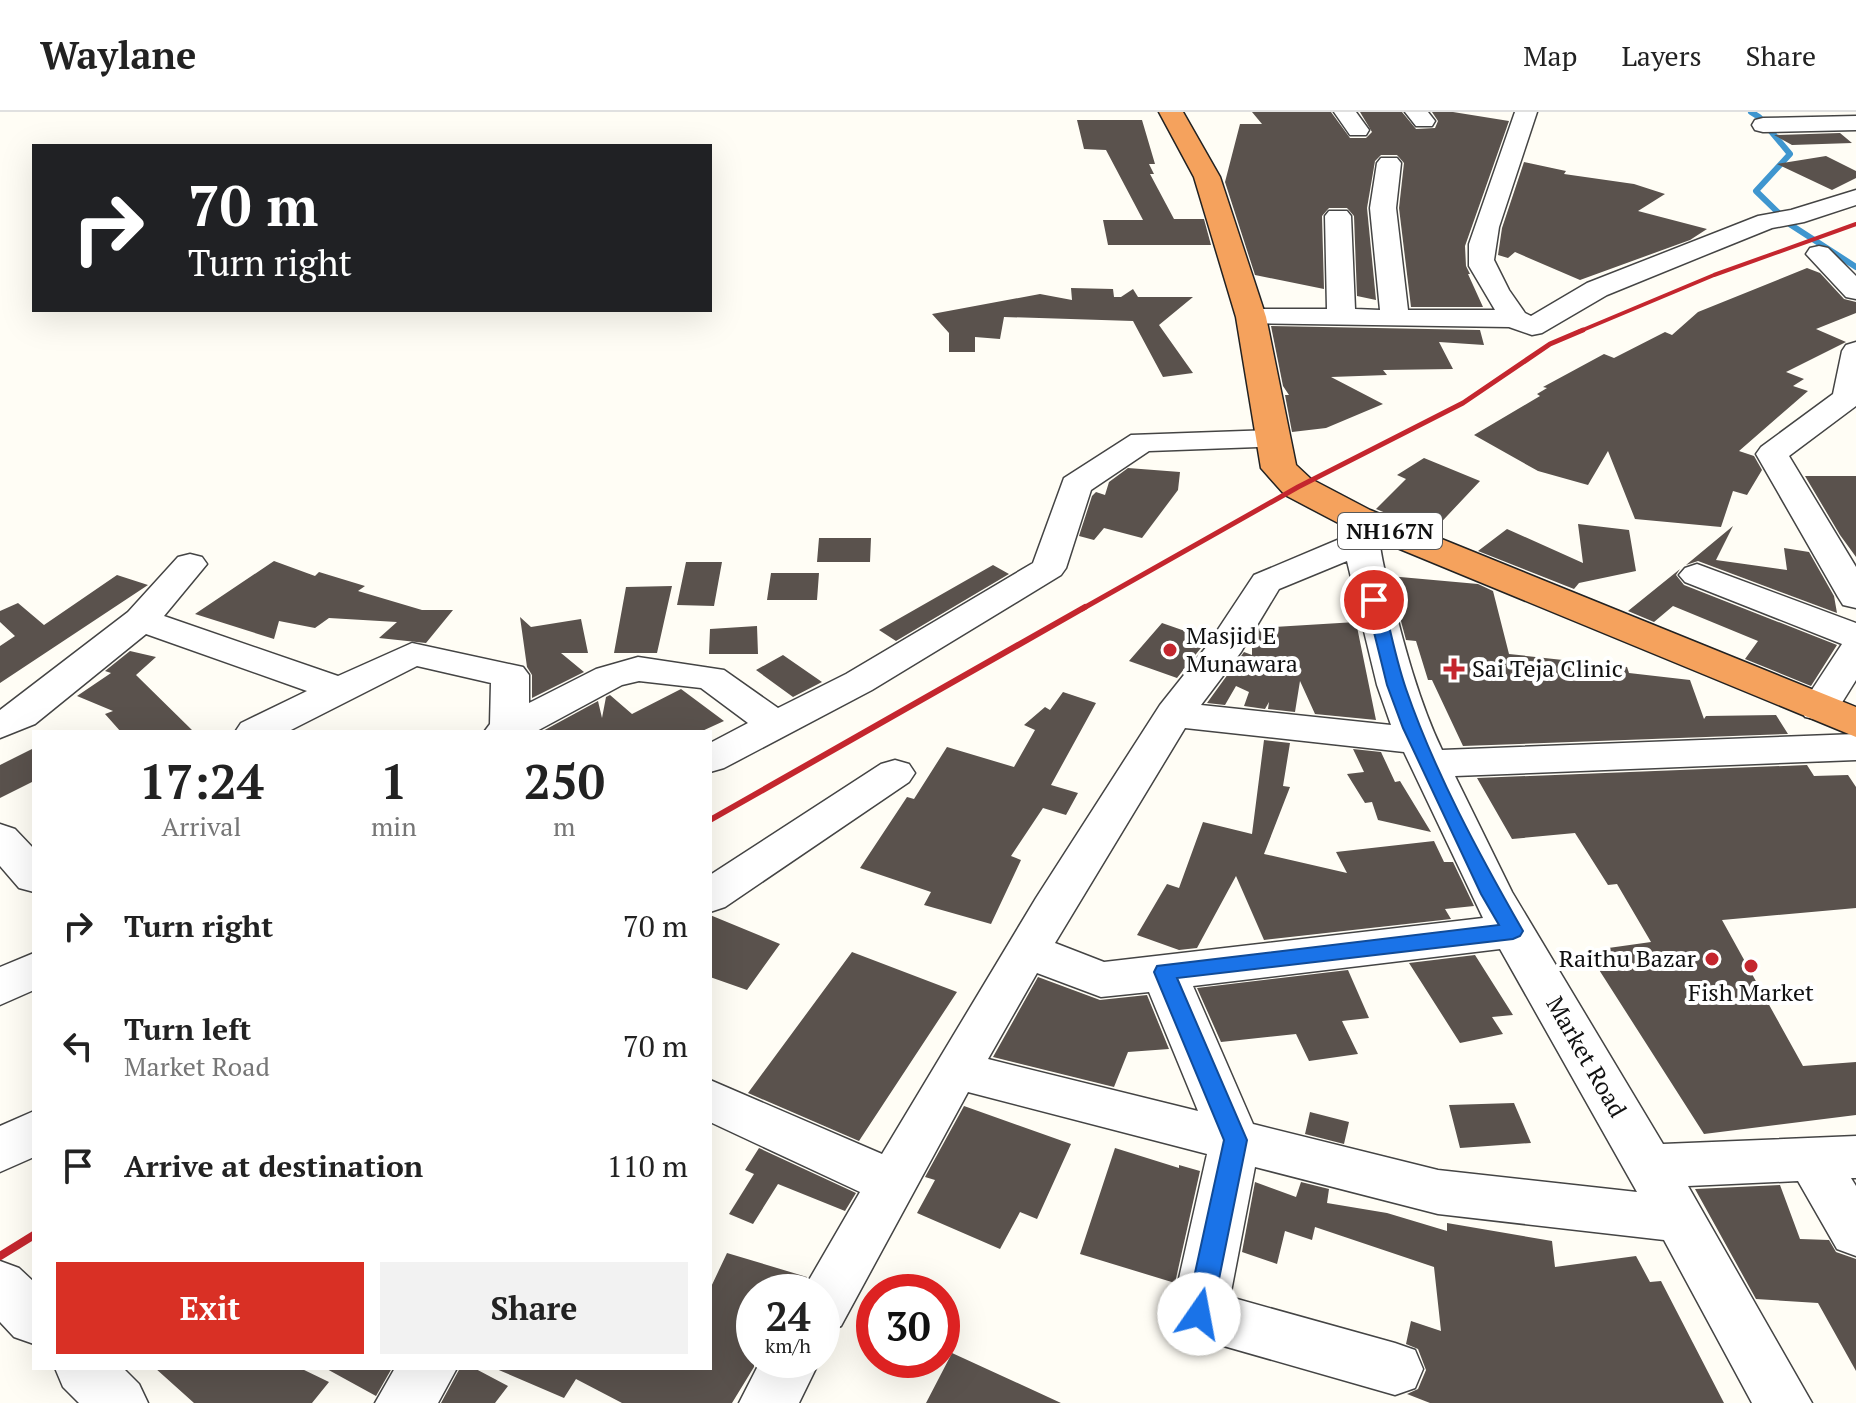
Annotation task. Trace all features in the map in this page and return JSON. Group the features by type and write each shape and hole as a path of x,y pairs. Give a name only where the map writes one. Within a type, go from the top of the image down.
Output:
{"highway":[{"name":"NH167N","path":"1171,112 1207,177 1251,317 1279,468 1298,487 1358,530 1856,723"}],"street":[{"path":"1514,319 1481,263 1486,225 1526,112"},
{"path":"1763,125 1856,123"},
{"path":"1389,163 1383,208 1395,319"},
{"path":"1251,317 1514,319 1532,327 1597,289 1767,221 1795,217 1856,197"},
{"path":"1338,216 1341,318"},
{"path":"1819,254 1856,291"},
{"path":"1856,351 1851,403 1772,454 1856,597"},
{"path":"712,758 859,682 1049,568 1076,485 1142,442 1274,439"},
{"path":"840,1276 956,1070 1174,714 1222,652 1266,582 1358,530"},
{"name":"Market Road","path":"1358,530 1396,685 1423,752 1491,894 1783,1403"},
{"path":"0,725 21,715 141,620 190,564"},
{"path":"1697,575 1856,636"},
{"path":"141,620 341,690"},
{"path":"1819,708 1856,651"},
{"path":"259,730 412,654 510,675 507,730"},
{"path":"509,730 609,677 638,669 711,678 776,725"},
{"path":"1174,714 1423,752 1856,747"},
{"path":"712,895 895,773"},
{"path":"1029,951 1101,980 1513,931"},
{"path":"0,987 32,971"},
{"path":"1164,972 1235,1140 1199,1314 1395,1369"},
{"path":"956,1070 1438,1192 1680,1219"},
{"path":"712,1101 893,1183"},
{"path":"0,1151 32,1133"},
{"path":"1649,1166 1835,1158 1856,1233"},
{"path":"0,1285 32,1317"},
{"path":"85,1370 119,1403"},
{"path":"404,1403 428,1370"},
{"path":"768,1403 782,1378"}],"building":[{"path":"1252,112 1331,112 1350,138 1366,138 1372,132 1360,112 1402,112 1416,129 1435,128 1438,121 1432,112 1453,112 1509,121 1465,246 1468,274 1483,307 1411,307 1399,208 1404,163 1397,155 1381,155 1375,161 1367,208 1376,300 1357,296 1354,216 1347,208 1329,208 1322,216 1324,289 1255,275 1225,182 1240,124 1262,124"},
{"path":"1077,120 1142,120 1155,164 1149,164 1154,174 1150,174 1174,219 1204,219 1211,245 1108,245 1103,220 1143,220 1106,150 1084,149"},
{"path":"1840,133 1852,143 1792,145 1774,135"},
{"path":"1826,156 1856,171 1856,178 1832,190 1777,164"},
{"path":"1524,162 1566,171 1564,174 1634,184 1665,194 1638,211 1707,229 1690,240 1580,280 1515,252 1508,258 1498,255 1502,228"},
{"path":"1807,268 1820,273 1844,299 1856,302 1856,313 1816,329 1846,342 1786,372 1804,379 1793,386 1808,391 1739,451 1754,456 1762,470 1747,495 1733,491 1721,527 1635,519 1608,451 1588,485 1538,471 1474,435 1540,396 1537,394 1547,388 1543,387 1604,354 1614,358 1665,332 1672,335 1698,312"},
{"path":"1071,288 1113,289 1114,297 1121,297 1133,289 1138,297 1193,297 1159,325 1193,373 1163,377 1133,321 1004,317 1000,339 975,337 975,352 949,352 949,333 932,314 1040,294 1072,300"},
{"path":"1271,326 1480,330 1484,345 1439,342 1453,369 1383,370 1387,375 1331,377 1383,404 1326,428 1292,432 1285,395 1289,395 1283,386"},
{"path":"1424,458 1480,481 1432,532 1376,509 1406,479 1397,475"},
{"path":"1128,468 1180,472 1178,490 1142,538 1104,528 1094,540 1079,536 1092,496 1096,492 1105,495 1109,482"},
{"path":"1805,476 1856,476 1856,557 1840,535"},
{"path":"1578,524 1629,530 1636,571 1579,583 1574,589 1478,551 1507,529 1583,563"},
{"path":"1733,526 1716,560 1787,570 1784,548 1809,552 1834,596 1837,613 1698,561 1686,565"},
{"path":"819,538 871,538 870,562 817,562"},
{"path":"274,561 315,576 319,572 365,586 358,591 422,610 453,610 426,643 379,638 397,622 329,618 315,628 279,621 274,639 195,614"},
{"path":"686,562 722,562 714,606 677,605"},
{"path":"993,565 1009,574 896,641 879,630"},
{"path":"1680,569 1676,575 1684,585 1837,645 1811,686 1745,659 1758,641 1673,606 1654,622 1628,611"},
{"path":"771,573 819,573 817,600 767,600"},
{"path":"117,575 148,585 0,683 0,646 15,636 0,622 0,611 18,603 44,625"},
{"path":"1389,576 1478,584 1493,591 1509,654 1627,667 1629,673 1690,680 1704,719 1706,716 1776,715 1788,734 1463,746 1432,680 1428,680 1416,641 1406,640"},
{"path":"672,586 657,653 614,653 626,587"},
{"path":"520,617 531,627 581,619 588,653 561,653 584,672 532,698 532,675 527,667"},
{"path":"1356,622 1376,720 1315,714 1300,681 1295,712 1268,709 1269,702 1265,709 1244,706 1249,692 1236,686 1225,705 1207,703 1244,652 1252,655 1252,639 1259,628"},
{"path":"1162,623 1208,639 1177,678 1129,661"},
{"path":"757,626 758,654 709,654 710,629"},
{"path":"130,651 156,657 136,675 192,730 119,730 105,714 113,711 77,696 111,673 105,671"},
{"path":"783,655 822,682 793,697 756,670"},
{"path":"681,689 724,721 704,730 545,730 598,701 602,718 606,697 610,695 632,714"},
{"path":"1063,692 1096,703 1051,785 1078,793 1066,815 1043,808 1011,856 1021,860 991,924 924,905 931,892 860,868 907,797 914,799 947,747 1014,767 1035,730 1024,725 1045,707 1050,710"},
{"path":"1264,740 1290,743 1283,786 1290,787 1264,854 1347,873 1336,852 1434,841 1444,862 1453,862 1474,906 1445,909 1451,919 1264,940 1236,876 1197,948 1179,950 1137,935 1167,884 1179,888 1203,822 1252,834"},
{"path":"32,749 32,782 0,798 0,765"},
{"path":"1353,749 1381,752 1395,782 1400,781 1431,832 1378,820 1372,802 1365,803 1347,774 1364,772"},
{"name":"Raithu Bazar","path":"1807,765 1814,776 1848,775 1856,787 1856,908 1722,920 1803,1066 1856,1062 1856,1115 1704,1134 1587,951 1651,942 1617,884 1608,885 1575,833 1512,839 1477,778"},
{"path":"712,916 780,944 747,990 712,978"},
{"path":"852,952 957,992 859,1141 748,1093"},
{"path":"1475,955 1513,1015 1492,1017 1503,1034 1460,1043 1409,963"},
{"path":"1348,970 1369,1018 1342,1021 1358,1054 1309,1061 1296,1034 1221,1042 1197,988"},
{"path":"1038,977 1100,1000 1147,995 1169,1049 1128,1052 1114,1087 993,1057"},
{"path":"1514,1103 1531,1143 1460,1148 1449,1105"},
{"path":"964,1106 1071,1144 1037,1219 1020,1212 1000,1249 917,1213 935,1180 925,1177"},
{"path":"1310,1112 1349,1122 1344,1144 1305,1134"},
{"path":"759,1148 856,1193 845,1211 778,1184 753,1224 729,1214 754,1174 745,1170"},
{"path":"1115,1148 1179,1168 1179,1165 1200,1171 1175,1283 1080,1254"},
{"path":"1255,1182 1296,1197 1301,1182 1329,1189 1327,1203 1387,1213 1447,1231 1447,1223 1552,1241 1555,1267 1636,1256 1650,1282 1661,1281 1724,1403 1430,1403 1407,1394 1418,1389 1426,1370 1418,1349 1406,1344 1411,1321 1441,1331 1434,1267 1315,1227 1312,1240 1285,1231 1277,1264 1242,1252"},
{"path":"1780,1185 1800,1239 1829,1240 1836,1252 1856,1259 1856,1371 1818,1303 1756,1299 1695,1189"},
{"path":"727,1253 797,1274 736,1274 736,1378 747,1378 732,1403 622,1403 576,1379 564,1398 499,1370 712,1370 712,1285"},
{"path":"960,1357 1061,1403 926,1403 939,1378 960,1378"},
{"path":"157,1370 304,1370 329,1382 312,1403 194,1403"},
{"path":"329,1370 391,1370 376,1396"},
{"path":"459,1370 478,1370 508,1386 495,1403 441,1403"}],"waterway":[{"path":"1751,112 1759,117 1790,154 1756,191 1791,225 1856,267"}],"railway":[{"path":"1578,332 1714,275 1856,224"},
{"path":"1082,609 1298,487 1463,403 1550,344 1583,330"},
{"path":"712,819 1085,607"},
{"path":"0,1256 32,1236"}],"place":[{"name":"Masjid E Munawara","path":"1170,650"},
{"name":"Sai Teja Clinic","path":"1454,669"},
{"name":"Raithu Bazar","path":"1712,959"},
{"name":"Fish Market","path":"1751,966"}],"route":[{"path":"1199,1314 1235,1140 1164,972 1513,931 1491,894 1412,728 1396,685 1374,600"}]}
